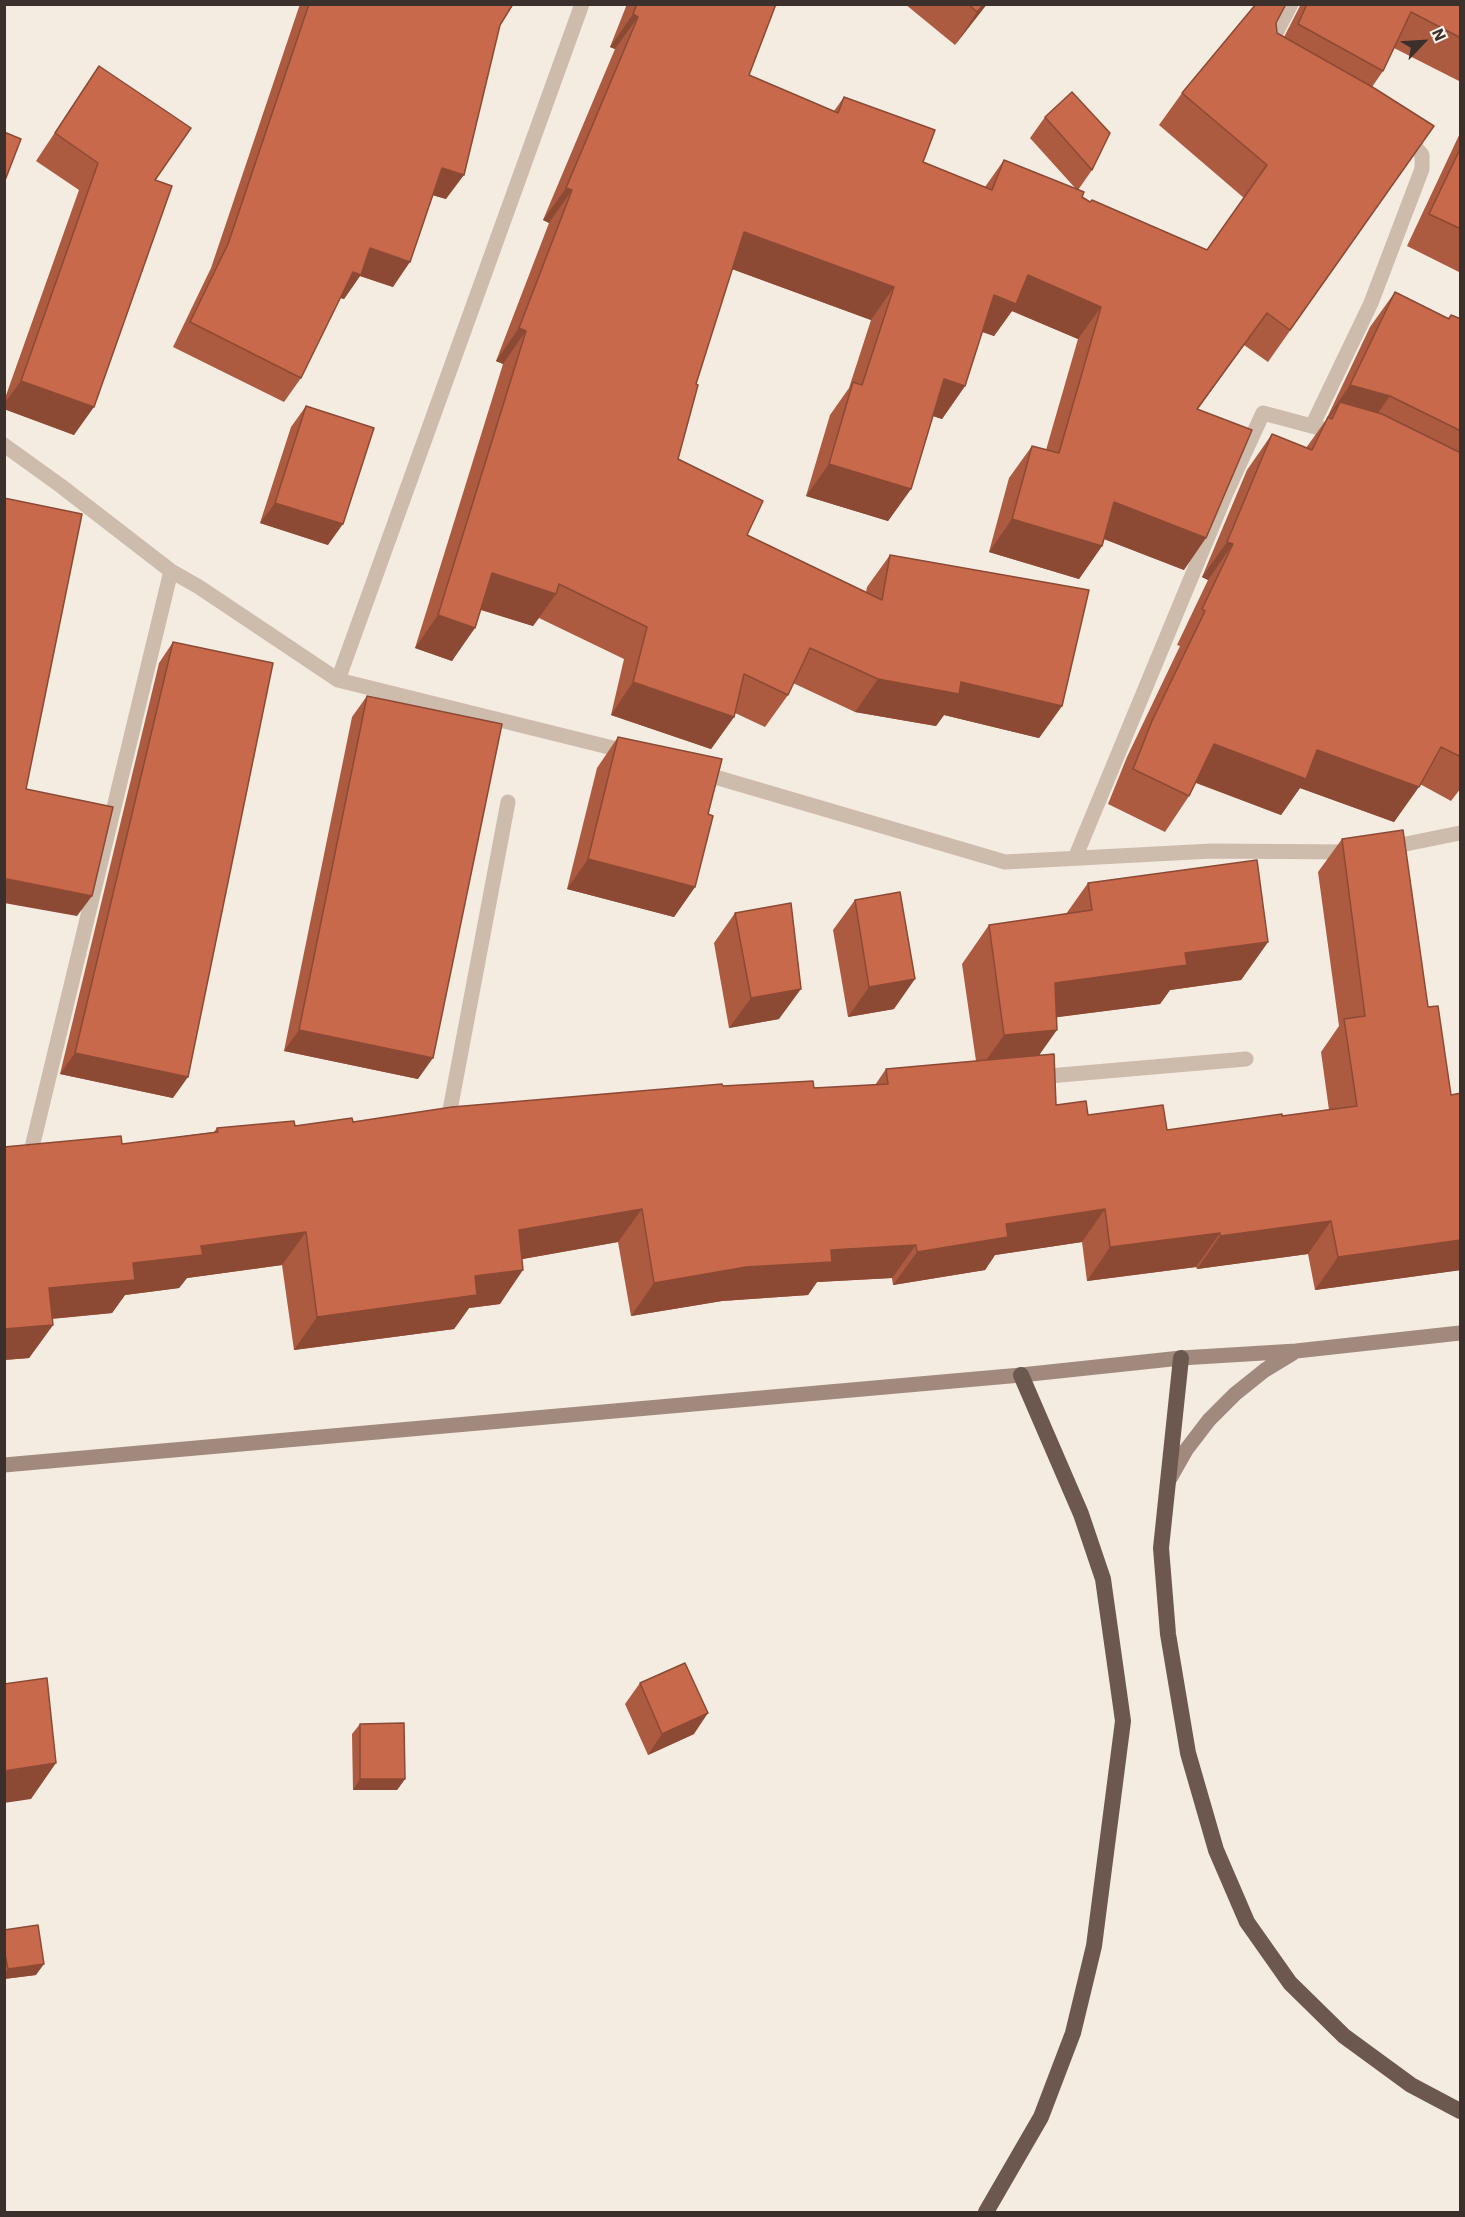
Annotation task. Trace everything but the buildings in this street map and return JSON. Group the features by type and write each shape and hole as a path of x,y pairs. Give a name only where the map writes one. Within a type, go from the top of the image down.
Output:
{"highway":[{"path":"1180,1358 1161,1548 1168,1634 1188,1753 1216,1850 1247,1922 1290,1983 1344,2036 1411,2085 1461,2111"},
{"path":"986,2212 1041,2117 1073,2033 1094,1946 1123,1721 1103,1579 1081,1514 1021,1375"}],"main road":[{"path":"4,1465 1021,1375 1180,1358 1296,1351 1461,1334"},
{"path":"1169,1480 1186,1450 1209,1420 1235,1394 1265,1370 1296,1351"}],"street":[{"path":"338,681 582,4"},
{"path":"1272,66 1262,60 1291,4"},
{"path":"1312,426 1376,305 1422,169 1422,155 1413,144 1393,133"},
{"path":"1076,858 1227,490 1263,413 1351,437"},
{"path":"4,445 171,571 199,587 338,681 642,756"},
{"path":"27,1166 171,571"},
{"path":"687,769 1005,862 1212,851 1370,851 1461,833"},
{"path":"447,1128 508,802"},
{"path":"1019,1079 1246,1059"}]}
